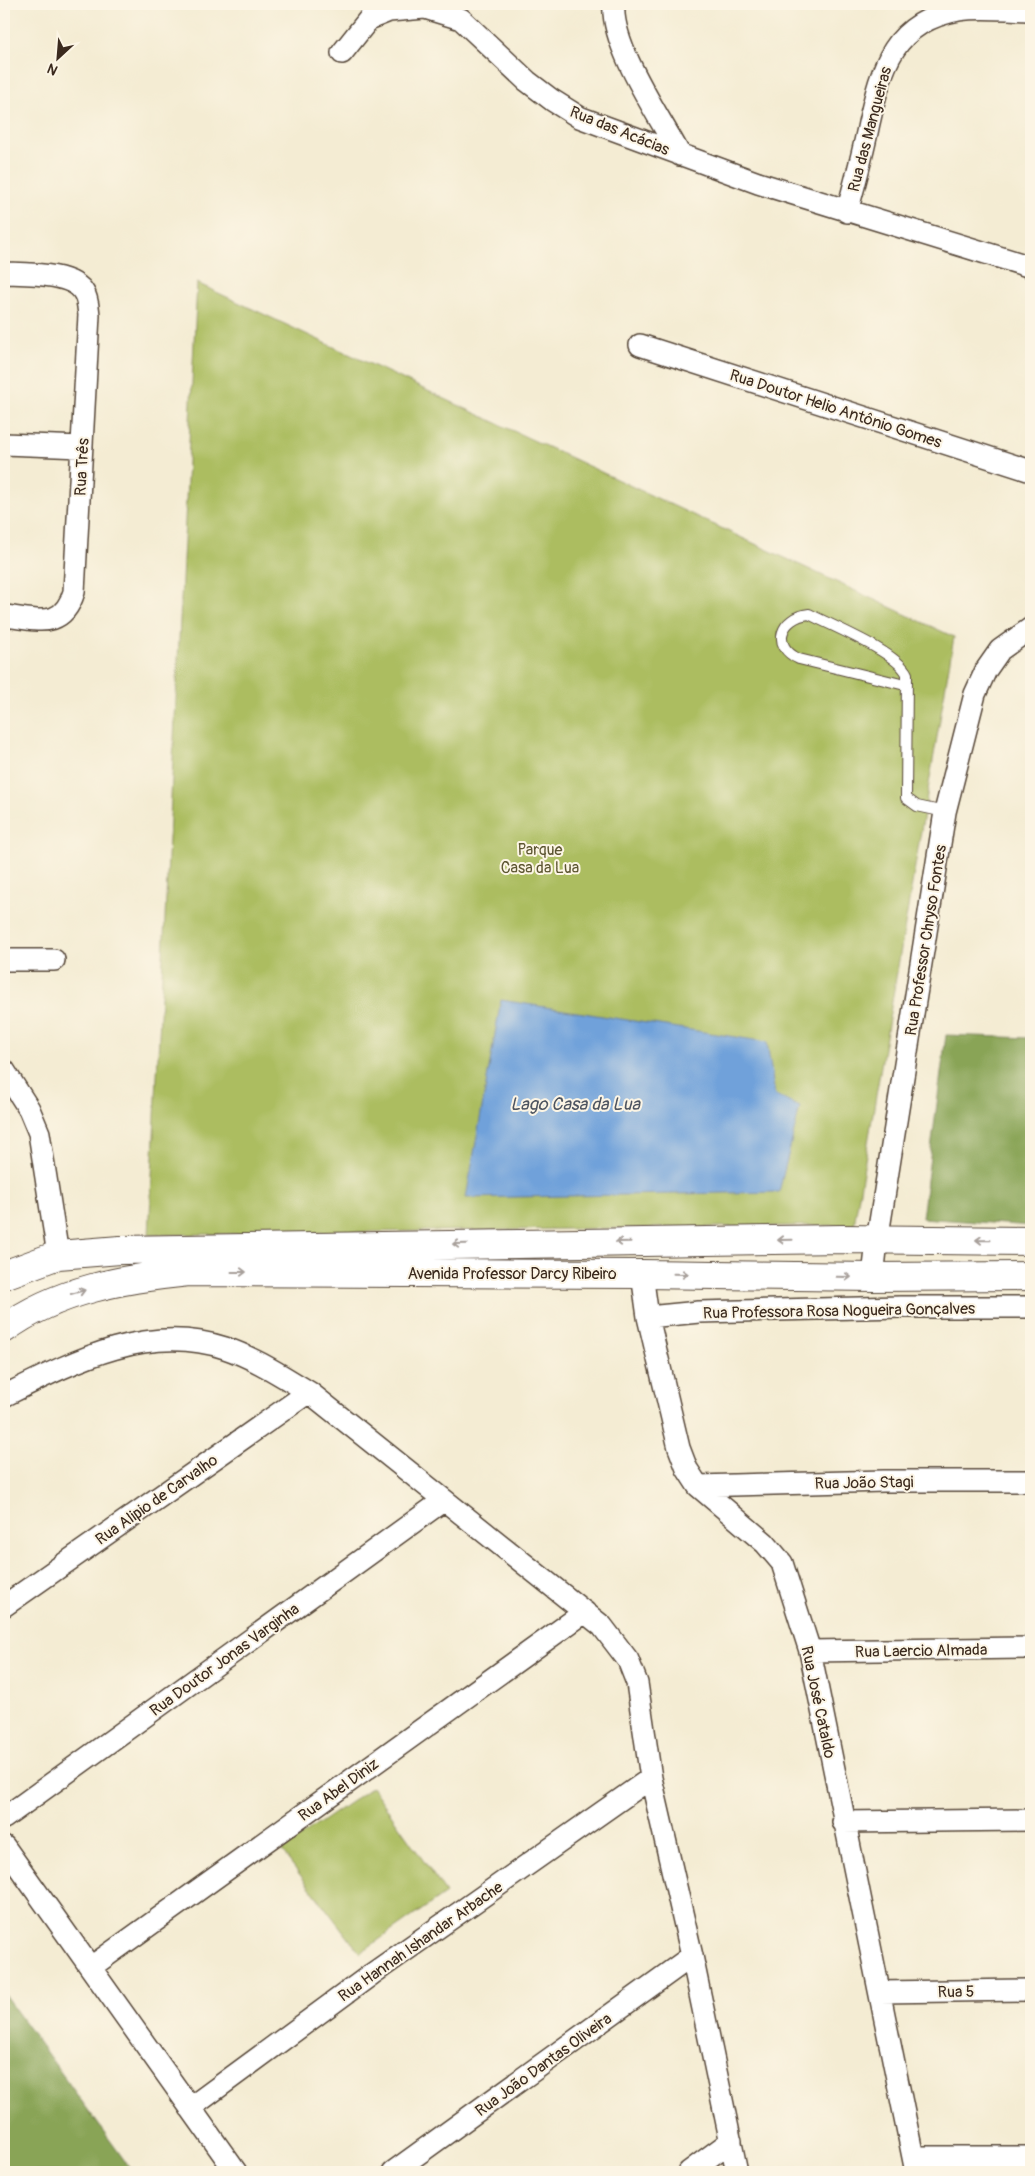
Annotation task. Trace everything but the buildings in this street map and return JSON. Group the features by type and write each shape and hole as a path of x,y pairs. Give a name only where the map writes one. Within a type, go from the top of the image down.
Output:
{"main road":[{"name":"Avenida Professor Darcy Ribeiro","path":"4,1275 58,1255 120,1250 842,1239 877,1241 1031,1241"},
{"path":"34,1308 53,1274 58,1255"},
{"name":"Avenida Professor Darcy Ribeiro","path":"4,1329 34,1308 77,1292 127,1280 189,1272 642,1274 873,1278 1031,1276"}],"street":[{"name":"Rua das Acácias","path":"614,4 615,30 631,65 680,155"},
{"name":"Rua das Acácias","path":"342,53 369,20 389,11 426,8 463,11 527,81 579,117 680,155 847,212 1031,267"},
{"name":"Rua das Mangueiras","path":"847,212 876,90 886,61 901,39 920,22 959,10 1031,10"},
{"name":"Rua Três","path":"4,273 54,276 76,284 84,292 89,315 74,592 70,606 62,615 54,619 4,616"},
{"name":"Rua Doutor Helio Antônio Gomes","path":"640,345 1031,471"},
{"path":"4,444 82,447"},
{"name":"Rua Professor Chryso Fontes","path":"873,1278 877,1241 945,812 975,694 986,670 1000,650 1031,628"},
{"path":"4,960 54,960"},
{"path":"4,1070 29,1109 39,1133 58,1255"},
{"name":"Rua José Cataldo","path":"642,1274 648,1317 679,1448 687,1469 698,1486 765,1543 782,1563 810,1651 914,2165"},
{"name":"Rua Professora Rosa Nogueira Gonçalves","path":"648,1317 699,1312 901,1306 1031,1308"},
{"path":"4,1396 91,1354 143,1341 188,1341 224,1348 261,1363 309,1392 602,1626 628,1660 637,1684 651,1778 692,1956 738,2172"},
{"name":"Rua Alipio de Carvalho","path":"4,1606 309,1392"},
{"name":"Rua João Stagi","path":"698,1486 856,1481 1031,1481"},
{"name":"Rua Doutor Jonas Varginha","path":"4,1818 444,1500"},
{"name":"Rua Abel Diniz","path":"91,1967 585,1612"},
{"name":"Rua Laercio Almada","path":"810,1651 1031,1648"},
{"name":"Rua Hannah Ishandar Arbache","path":"190,2108 372,1974 651,1778"},
{"path":"844,1822 1031,1820"},
{"path":"4,1846 236,2172"},
{"name":"Rua João Dantas Oliveira","path":"393,2172 692,1956"},
{"name":"Rua 5","path":"880,1992 1031,1990"},
{"path":"690,2172 732,2141"},
{"path":"914,2165 1031,2156"}],"lane":[{"path":"906,686 799,659 785,650 781,644 781,637 787,624 801,615 808,614 861,639 903,665 907,674 906,798 917,806 945,812"}],"green space":[{"name":"Parque Casa da Lua","path":"197,283 954,637 854,1225 149,1235"},
{"path":"946,1035 1031,1038 1031,1226 922,1218"},
{"path":"372,1787 446,1893 360,1953 281,1850"},
{"path":"4,1994 133,2172 4,2172"}],"water":[{"name":"Lago Casa da Lua","path":"501,1000 767,1042 775,1095 800,1107 779,1192 466,1198"}]}
